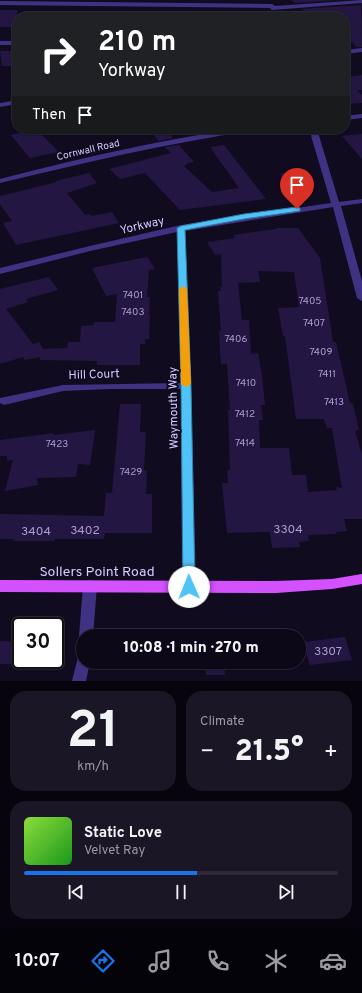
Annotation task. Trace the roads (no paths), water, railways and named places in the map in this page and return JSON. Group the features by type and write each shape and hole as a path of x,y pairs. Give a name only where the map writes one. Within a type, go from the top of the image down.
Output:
{"main road":[{"name":"Sollers Point Road","path":"0,586 283,586 332,584 362,579"}],"street":[{"path":"0,3 159,2 272,7 362,1"},
{"path":"0,43 12,43"},
{"path":"350,51 362,50"},
{"path":"0,106 12,103"},
{"path":"350,117 362,116"},
{"name":"Cornwall Road","path":"0,180 125,150 215,134"},
{"path":"315,134 362,298"},
{"name":"Yorkway","path":"0,271 181,228 244,216 362,201"},
{"name":"Waymouth Way","path":"181,228 186,386 189,587"},
{"name":"Hill Court","path":"4,401 63,388 110,386 186,386"},
{"path":"87,629 90,586"},
{"path":"79,681 82,669"}]}
